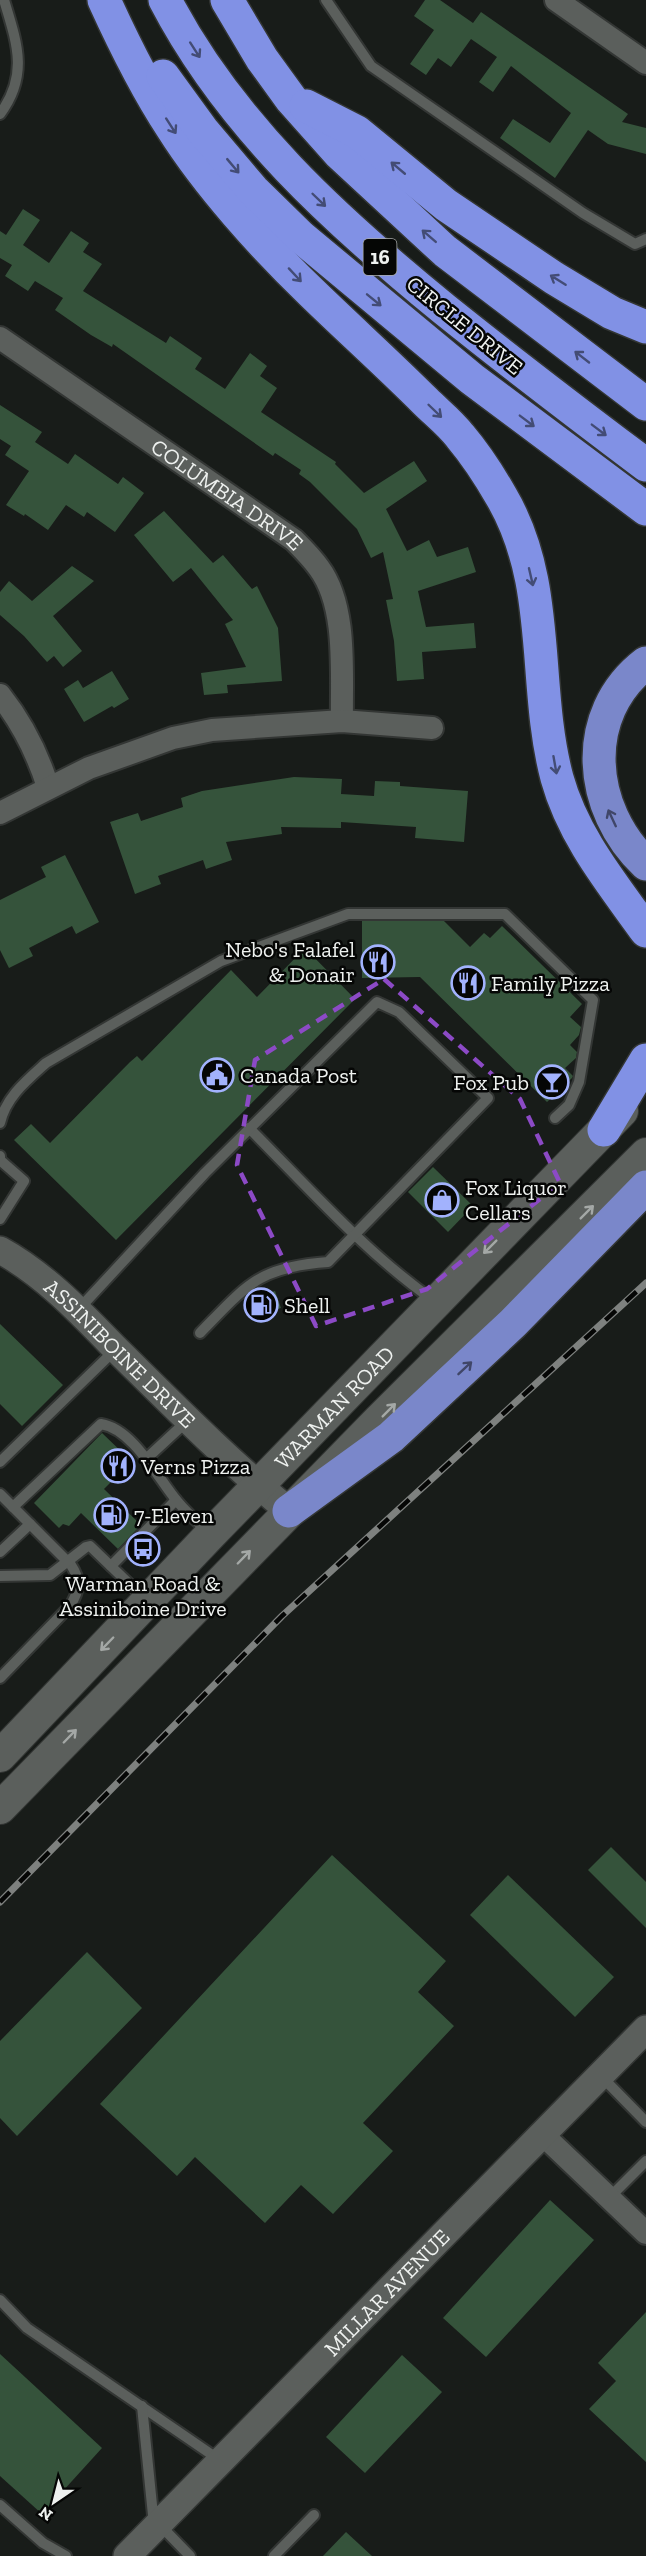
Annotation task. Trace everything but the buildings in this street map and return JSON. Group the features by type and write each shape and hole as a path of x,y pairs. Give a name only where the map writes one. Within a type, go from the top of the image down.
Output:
{"highway":[{"path":"104,0 131,58 172,129 219,190 310,291 459,434 503,500 521,540 532,578 539,618 545,708 556,774 577,832 646,931"},
{"path":"112,0 203,131 253,190 301,237 472,379 646,509"},
{"name":"CIRCLE DRIVE","path":"165,0 183,32 230,102 314,196 378,255 465,326 646,465"},
{"name":"CIRCLE DRIVE","path":"227,0 262,58 291,99 340,154 428,236 646,404"},
{"path":"291,99 357,132 430,193 554,278 612,313 646,327"},
{"path":"646,663 627,682 615,699 602,731 598,761 603,798 610,816 619,833 646,864"},
{"path":"595,859 646,903"},
{"path":"604,1130 646,1060"},
{"path":"289,1511 391,1437 513,1323 646,1187"}],"main road":[{"name":"WARMAN ROAD","path":"0,1755 646,1086"},
{"name":"WARMAN ROAD","path":"0,1808 289,1511 646,1154"}],"street":[{"path":"556,0 646,63"},
{"name":"COLUMBIA DRIVE","path":"0,338 301,547 320,569 331,591 340,627 342,721"},
{"path":"0,695 35,748 48,787"},
{"path":"0,813 88,768 173,738 212,730 252,725 342,721 432,728"},
{"name":"ASSINIBOINE DRIVE","path":"0,1250 41,1277 78,1310 188,1420 289,1511"},
{"name":"MILLAR AVENUE","path":"127,2556 646,2029"},
{"path":"542,2134 646,2233"}],"lane":[{"path":"0,114 19,77 18,47 4,0"},
{"path":"326,0 371,66 583,213 635,244 646,239"},
{"path":"0,1123 4,1106 46,1063 221,961 348,914 505,914 593,1000 579,1082 569,1105 555,1118"},
{"path":"78,1310 249,1128 377,1002 399,1012 488,1098 328,1262 298,1264 252,1281 200,1333"},
{"path":"249,1128 355,1233 414,1287 435,1302"},
{"path":"0,1156 0,1160 24,1181 0,1218"},
{"path":"0,1462 117,1349"},
{"path":"146,1459 188,1420"},
{"path":"13,1507 101,1424 112,1425 146,1459 176,1500 211,1534"},
{"path":"0,1494 68,1562 77,1574 80,1584 77,1595 70,1606 0,1678"},
{"path":"111,1566 176,1500"},
{"path":"0,1552 30,1524"},
{"path":"0,1575 50,1575 90,1546 147,1601"},
{"path":"600,2075 646,2122"},
{"path":"609,2198 646,2161"},
{"path":"0,2301 27,2328 221,2461"},
{"path":"142,2406 156,2527 190,2556"},
{"path":"0,2505 43,2543 66,2556"},
{"path":"274,2556 314,2515"}],"highlighted area":[{"path":"384,979 520,1099 560,1183 427,1289 316,1326 237,1165 255,1060"}],"railway":[{"path":"0,1902 282,1616 646,1283"}],"place":[{"name":"Nebo's Falafel & Donair","path":"378,962"},
{"name":"Family Pizza","path":"468,983"},
{"name":"Canada Post","path":"217,1075"},
{"name":"Fox Pub","path":"552,1082"},
{"name":"Fox Liquor Cellars","path":"442,1200"},
{"name":"Shell","path":"261,1305"},
{"name":"Verns Pizza","path":"118,1466"},
{"name":"7-Eleven","path":"111,1515"},
{"name":"Warman Road & Assiniboine Drive","path":"143,1549"}]}
